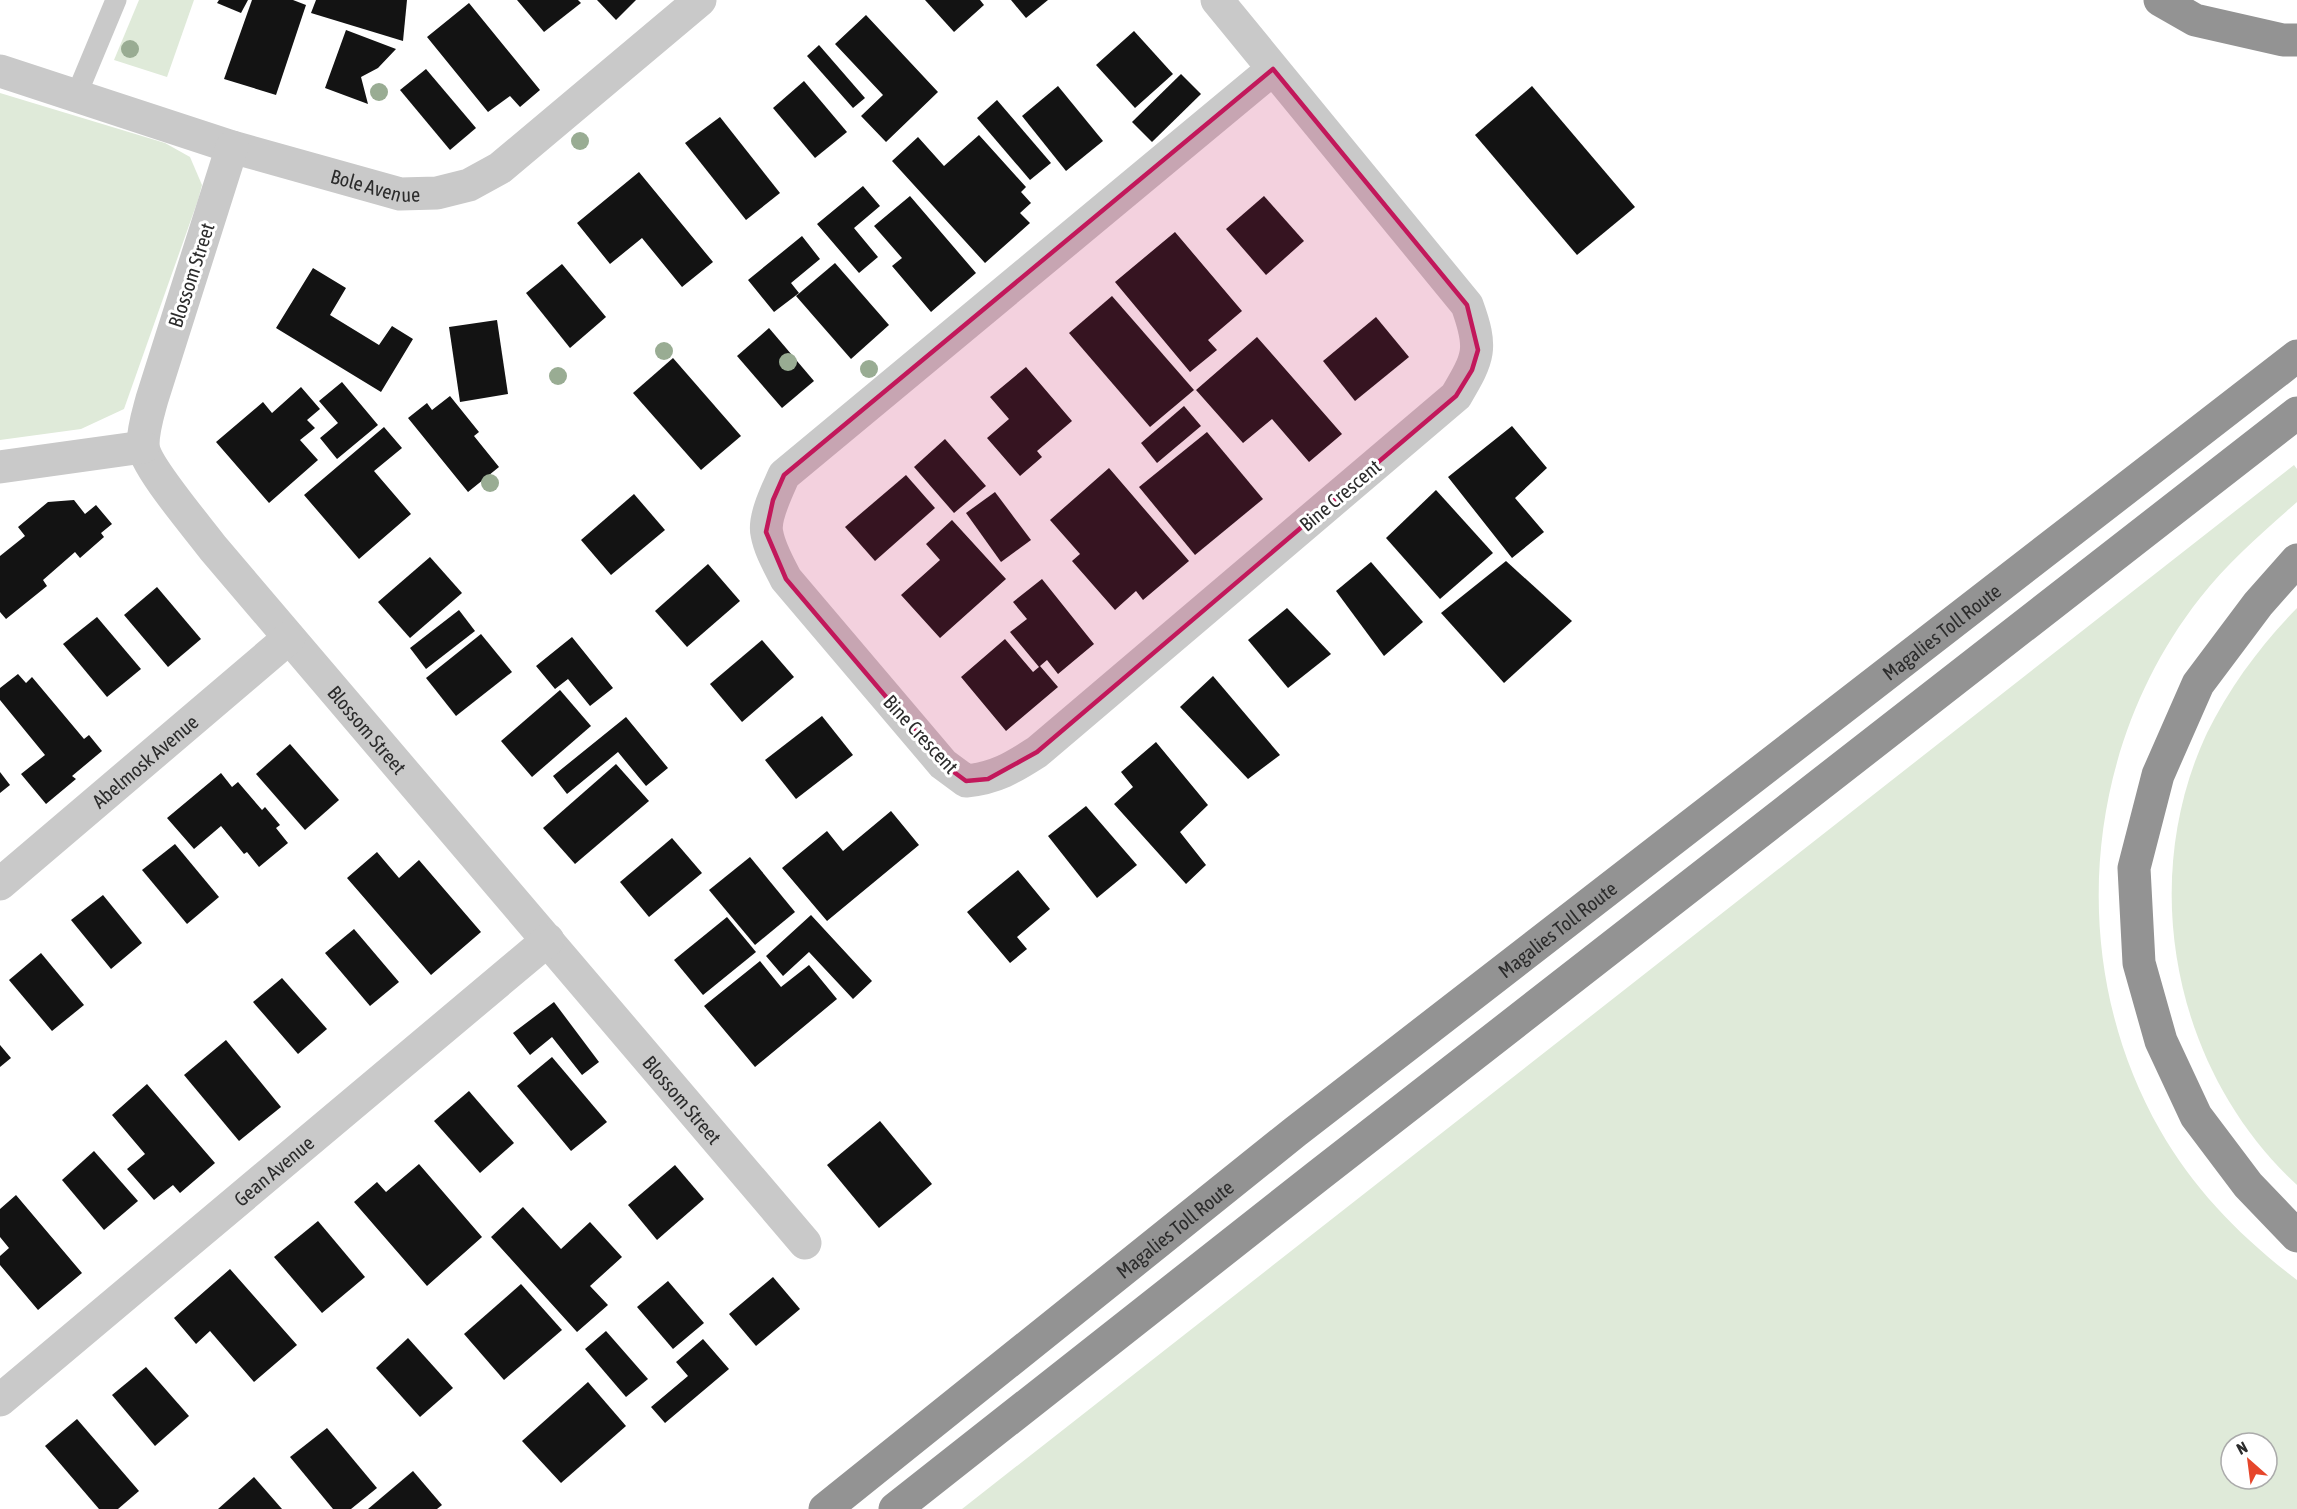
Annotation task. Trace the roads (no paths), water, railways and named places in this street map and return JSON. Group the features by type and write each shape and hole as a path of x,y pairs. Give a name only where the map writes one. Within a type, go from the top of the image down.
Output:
{"highway":[{"path":"2160,0 2194,20 2283,40 2297,40"},
{"name":"Magalies Toll Route","path":"825,1509 1295,1132 2297,356"},
{"path":"894,1509 1318,1175 2297,413"},
{"path":"2297,560 2258,604 2198,684 2158,775 2134,868 2139,963 2161,1041 2196,1116 2248,1185 2297,1236"}],"street":[{"name":"Bole Avenue","path":"0,71 231,147 400,194 437,193 469,184 500,168 700,0"},
{"name":"Bine Crescent","path":"1217,0 1467,305 1476,332 1478,350 1472,370 1456,396 1036,752 1011,769 987,779 966,781 943,764 786,579 766,532 773,500 784,475 1272,69"},
{"name":"Blossom Street","path":"231,147 152,399 145,424 143,447 165,486 289,638 805,1243"},
{"path":"0,467 143,447"},
{"name":"Abelmosk Avenue","path":"0,884 289,638"},
{"name":"Gean Avenue","path":"0,1400 548,940"}],"lane":[{"path":"76,96 116,0"}]}
